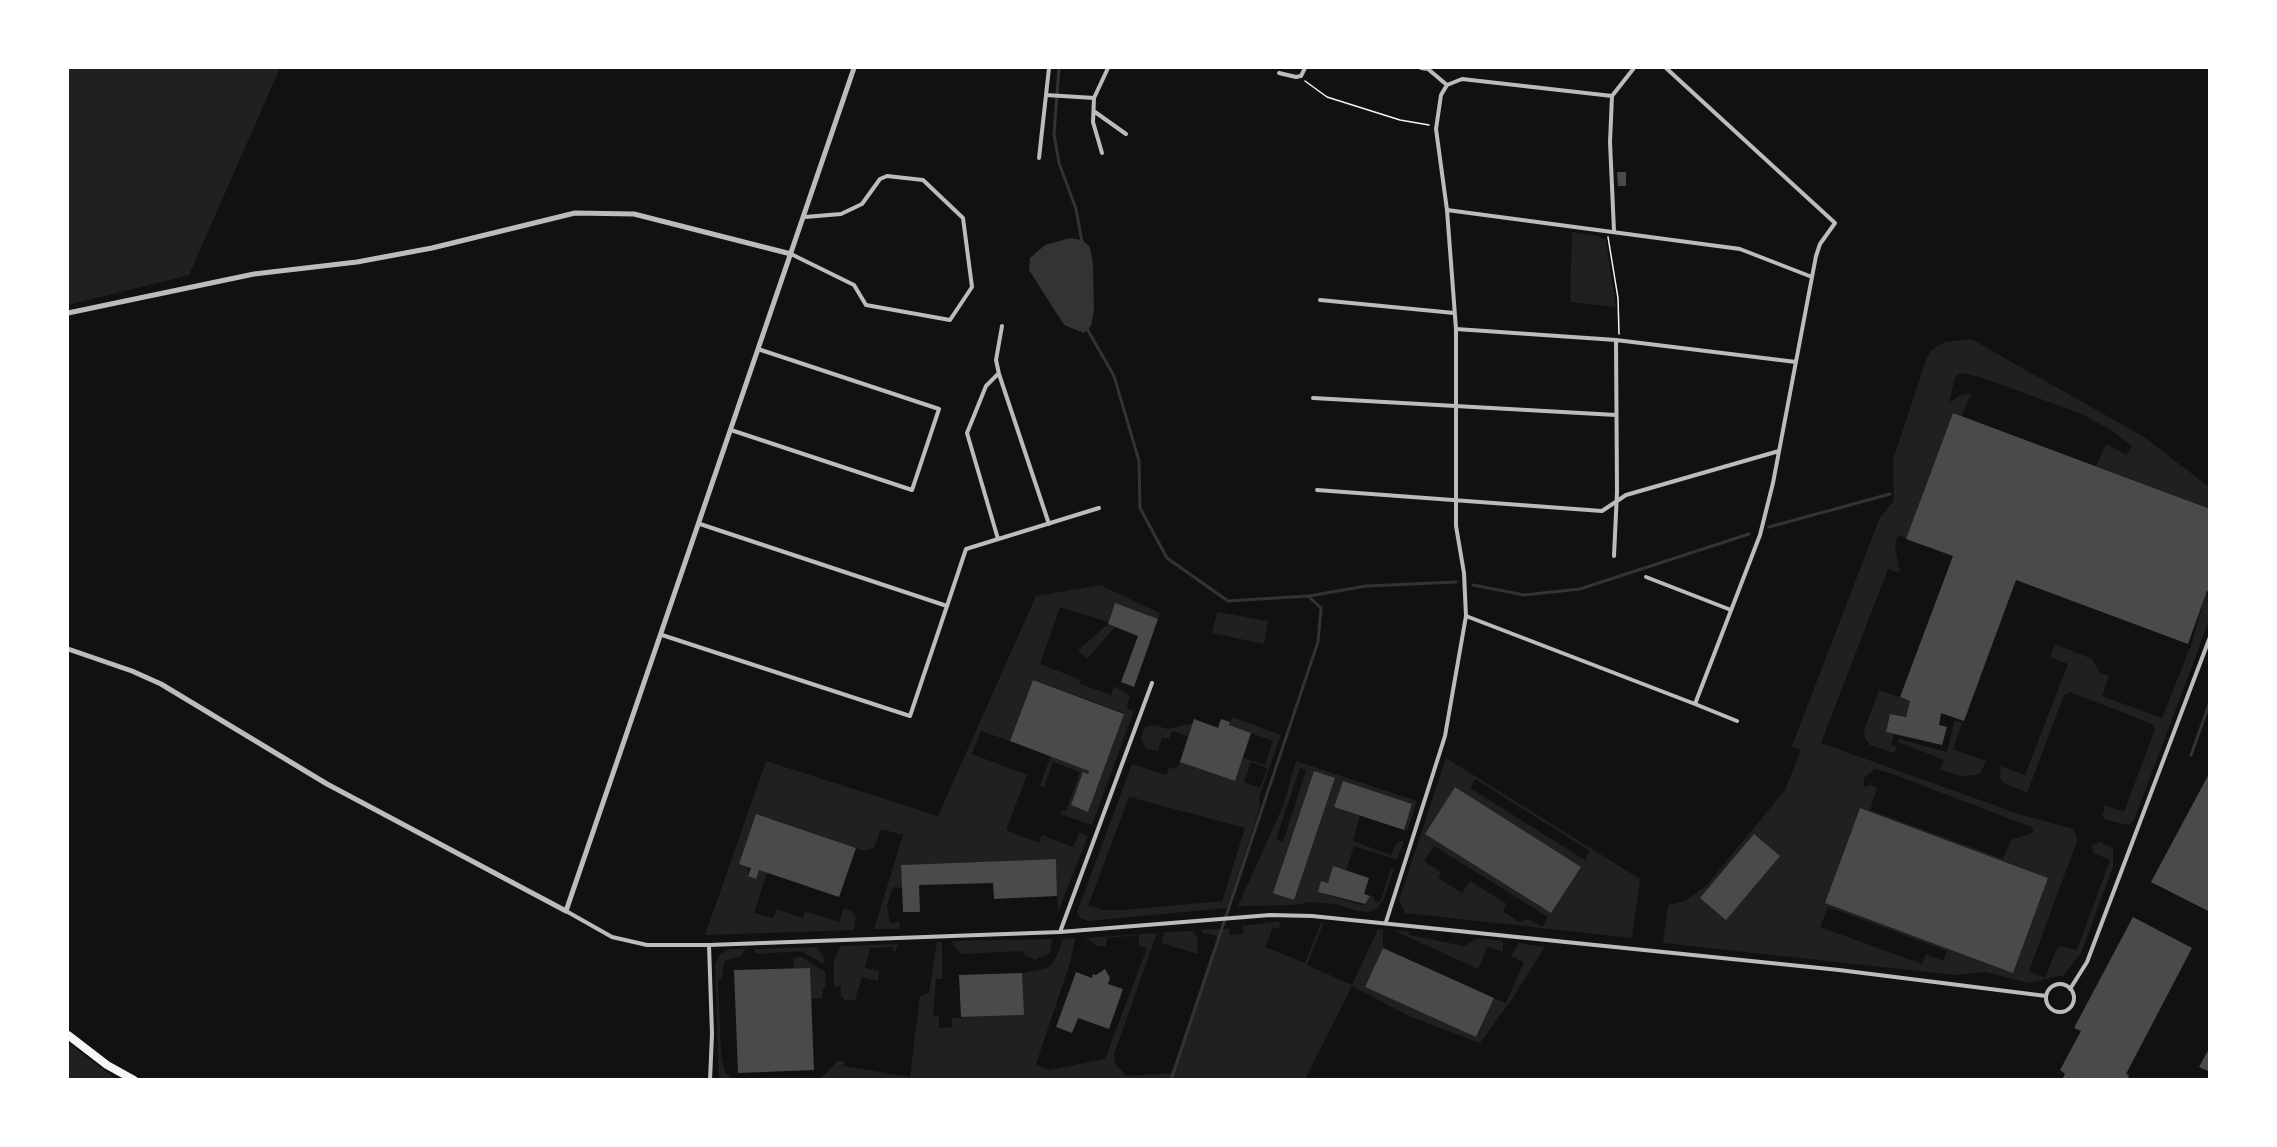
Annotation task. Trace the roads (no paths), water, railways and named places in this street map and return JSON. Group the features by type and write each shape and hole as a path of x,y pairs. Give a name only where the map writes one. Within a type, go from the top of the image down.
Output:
{"highway":[{"path":"68,1035 98,1059 134,1080"}],"street":[{"path":"566,911 700,524 757,349 805,217 854,68"},
{"path":"1039,158 1048,96 1049,68"},
{"path":"1102,153 1093,122 1094,98 1108,68"},
{"path":"1279,73 1301,76 1305,68"},
{"path":"1421,68 1428,69 1447,85"},
{"path":"1614,231 1610,141 1612,96 1634,68"},
{"path":"1666,68 1835,223 1821,244 1812,277 1764,518 1695,704"},
{"path":"1386,922 1442,747 1466,616 1455,501 1456,329 1447,210 1437,126 1441,95 1447,85 1462,79 1612,96"},
{"path":"1048,96 1094,98"},
{"path":"1095,112 1126,134"},
{"path":"68,313 254,274 357,262 432,248 575,213 634,213 791,254 854,285 866,305 950,320 972,287 963,218 923,180 887,176 880,179 862,204 842,214 805,217"},
{"path":"1447,210 1740,249 1812,277"},
{"path":"1320,300 1454,313"},
{"path":"1002,326 996,360 999,374 1049,524"},
{"path":"1456,329 1618,340 1796,362"},
{"path":"1614,556 1618,340"},
{"path":"731,430 912,490 939,409 757,349"},
{"path":"998,540 967,433 986,386 999,374"},
{"path":"1313,398 1457,404 1616,415"},
{"path":"1317,490 1455,501 1538,504 1602,511 1626,495 1779,451"},
{"path":"662,635 910,716 966,549 1098,508"},
{"path":"700,524 947,606"},
{"path":"1646,577 1731,610"},
{"path":"1466,616 1737,721"},
{"path":"2070,988 2062,984 2054,985 2046,996 2047,1004 2052,1010 2065,1011 2073,1001 2070,988 2087,962 2210,637"},
{"path":"68,649 132,670 161,684 327,784 612,937 647,945 709,945 1060,932 1270,915 1312,916 1839,970 2046,996"},
{"path":"1060,932 1152,683"},
{"path":"709,945 712,1034 710,1080"}],"waterway":[{"path":"1059,68 1054,134 1059,163 1076,209 1082,242"},
{"path":"1086,327 1114,376 1139,461 1140,508 1167,558 1228,601 1308,596 1321,608 1318,642 1171,1080"},
{"path":"1769,527 1890,494"},
{"path":"1473,585 1524,595 1580,589 1749,534"},
{"path":"1309,596 1366,586 1456,582"},
{"path":"2191,755 2210,702"}]}
